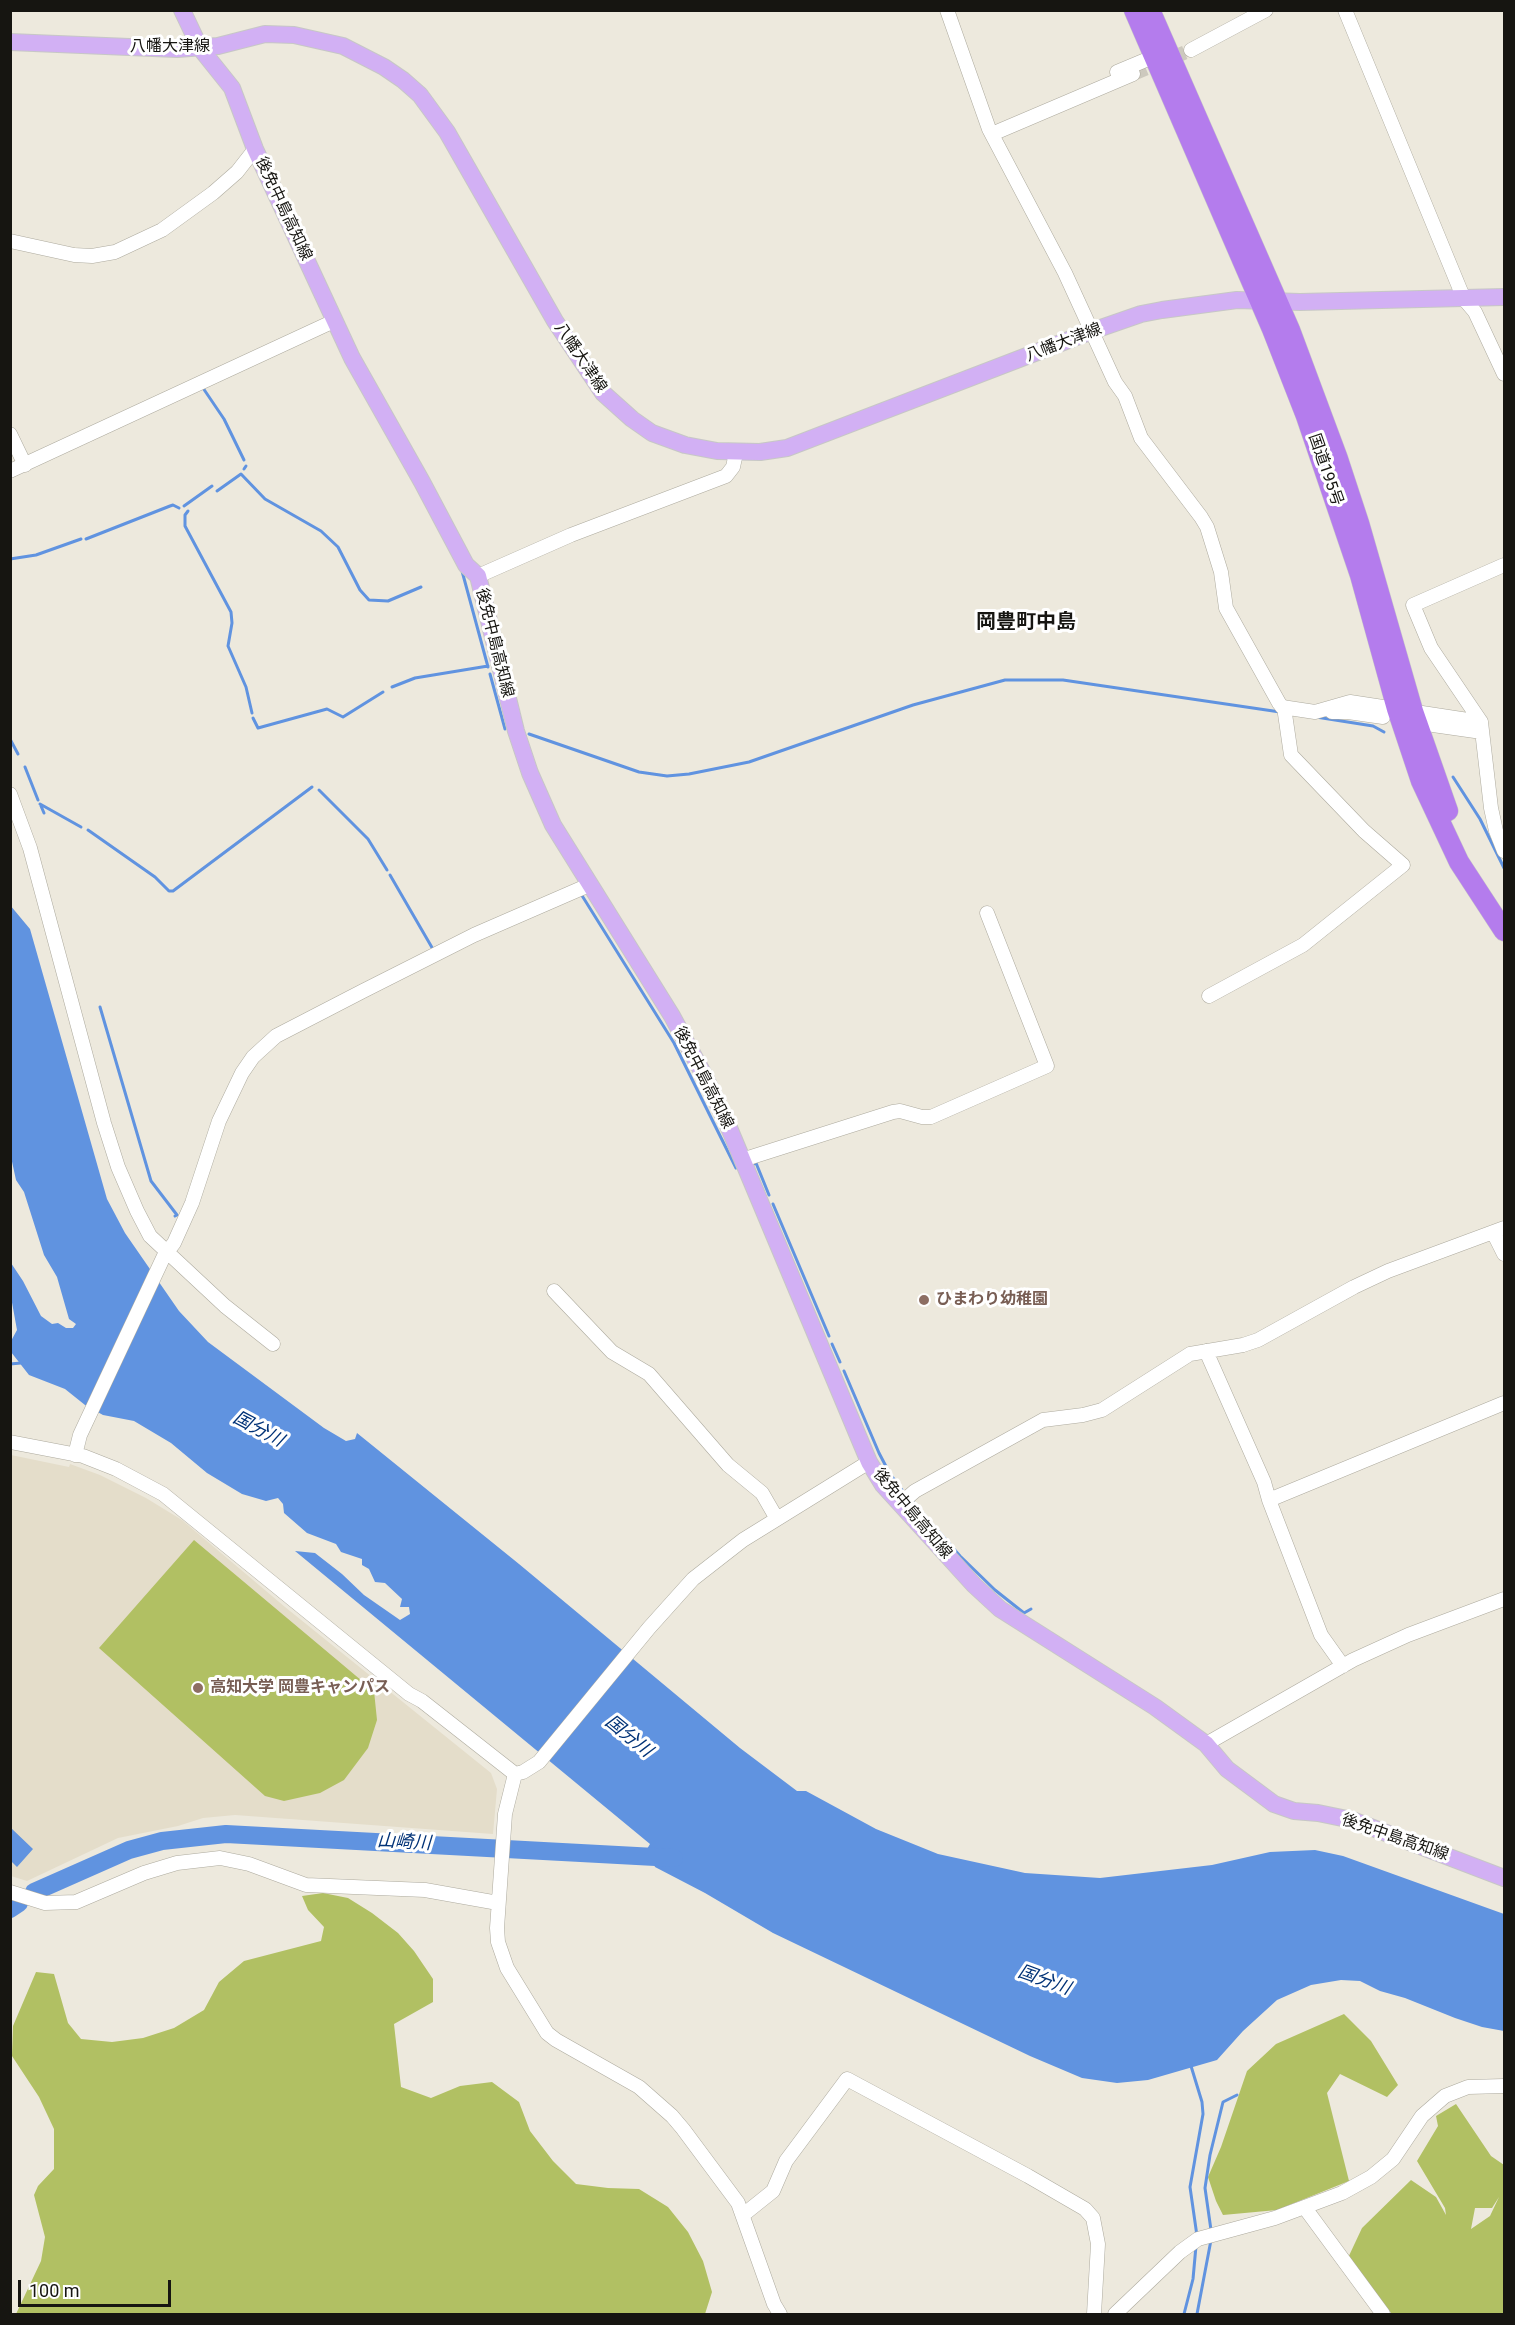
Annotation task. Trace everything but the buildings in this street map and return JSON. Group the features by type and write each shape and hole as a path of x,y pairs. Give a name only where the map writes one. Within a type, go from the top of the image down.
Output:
{"highway":[{"name":"国道195号","path":"1134,10 1160,54 1268,300 1360,575 1398,712 1420,781 1469,879 1504,931"},
{"name":"国道195号","path":"1150,10 1160,54"},
{"name":"国道195号","path":"1398,712 1472,858 1504,909"}],"main road":[{"name":"後免中島高知線","path":"183,10 200,48 232,88 255,149 334,321 375,402 422,482 466,566 478,576 513,721 530,773 558,833 672,1016 705,1076 869,1462 883,1485 974,1585 1000,1608 1155,1707 1206,1744 1227,1768 1284,1809 1352,1820 1504,1878"},
{"name":"八幡大津線","path":"10,42 200,48 219,46 266,34 294,35 342,46 364,56 404,80 420,95 447,132 555,321 603,393 632,419 652,433 685,446 736,453 787,448 1092,331 1141,314 1162,310 1238,300 1504,297"}],"street":[{"path":"947,10 992,134 1065,273 1115,382 1125,396 1141,438 1207,527 1221,572 1226,608 1285,711 1291,755 1364,831 1403,865 1304,945 1209,996"},
{"path":"1191,50 1266,10"},
{"path":"1345,10 1464,299 1475,312 1504,374"},
{"path":"1084,96 1093,82 1160,54"},
{"path":"992,134 1133,74"},
{"path":"10,241 74,255 92,256 115,252 162,230 213,193 237,172 255,149"},
{"path":"10,471 334,321"},
{"path":"10,434 25,465"},
{"path":"478,576 571,535 726,476 733,467 736,453"},
{"path":"1504,566 1413,605 1431,648 1481,727 1491,808 1496,831 1504,851"},
{"path":"1285,711 1315,712 1350,702 1481,727"},
{"path":"1433,725 1481,727"},
{"path":"10,794 30,848 104,1124 118,1167 150,1236 166,1254 225,1306 273,1344"},
{"path":"75,1455 80,1435 197,1193 216,1129 228,1100 244,1068 265,1044 294,1026 465,939 590,885"},
{"path":"742,1160 893,1112 900,1111 931,1117 1047,1066 987,913"},
{"path":"900,1504 915,1491 1043,1420 1102,1410 1190,1354 1243,1345 1258,1340 1354,1287 1388,1271 1498,1230 1504,1254"},
{"path":"554,1291 612,1352 650,1374 728,1466 762,1493 777,1519"},
{"path":"1206,1351 1264,1482 1321,1635 1343,1666"},
{"path":"1269,1500 1504,1403"},
{"path":"10,1442 75,1455 116,1469 163,1494 391,1679 515,1774"},
{"path":"515,1774 530,1768 547,1752 649,1628 693,1579 743,1540 869,1462"},
{"path":"1206,1744 1343,1666 1408,1635 1504,1599"},
{"path":"515,1774 505,1814 502,1839 497,1935 501,1955 539,2022 556,2040 639,2087 661,2105 683,2129 730,2192 743,2215 769,2291 780,2314"},
{"path":"10,1892 45,1903 76,1902 144,1873 177,1863 220,1858 249,1864 306,1885 425,1890 498,1903"},
{"path":"743,2215 772,2191 786,2162 847,2079 1086,2209 1093,2218 1098,2244 1094,2314"},
{"path":"1124,2312 1203,2237 1305,2208 1342,2193 1371,2177 1393,2159 1422,2116 1445,2096 1468,2087 1504,2086"},
{"path":"1305,2208 1383,2314"}],"shaded area":[{"name":"高知大学 岡豊キャンパス","path":"11,1455 69,1467 70,1464 100,1475 146,1498 182,1520 285,1607 491,1773 497,1789 493,1834 235,1815 203,1818 178,1826 118,1838 27,1881 11,1876"}],"green space":[{"path":"194,1540 374,1691 377,1720 368,1748 344,1780 320,1793 284,1801 265,1796 99,1648"},
{"path":"323,1893 348,1898 398,1933 414,1951 433,1979 433,2002 394,2024 401,2087 431,2098 460,2086 492,2082 519,2102 530,2131 553,2161 576,2184 639,2189 668,2207 688,2232 703,2261 712,2292 705,2314 16,2314 41,2261 45,2237 34,2195 38,2186 54,2169 54,2129 39,2097 12,2056 13,2026 36,1972 54,1974 68,2023 81,2039 112,2042 143,2038 174,2028 204,2010 219,1982 244,1961 321,1941 324,1927 308,1910 302,1896"},
{"path":"1344,2014 1371,2041 1398,2085 1387,2097 1340,2074 1327,2093 1349,2181 1277,2210 1223,2215 1208,2177 1221,2147 1247,2071 1276,2044"},
{"path":"1456,2104 1491,2156 1504,2165 1504,2314 1392,2314 1347,2260 1362,2228 1411,2180 1436,2197 1446,2215 1445,2208 1417,2161 1438,2126 1436,2116","holes":["1499,2197 1490,2216 1471,2229 1475,2208 1492,2208"]}],"water":[{"name":"国分川","path":"10,905 30,929 107,1199 125,1233 179,1311 208,1342 324,1428 346,1441 355,1439 357,1433 740,1748 797,1791 806,1791 876,1829 938,1854 1025,1873 1100,1878 1212,1865 1270,1852 1315,1850 1343,1856 1504,1914 1504,2031 1455,2018 1405,1998 1380,1991 1360,1981 1341,1980 1311,1985 1277,2000 1243,2031 1217,2060 1148,2080 1117,2083 1082,2078 1030,2056 773,1933 655,1867 647,1849 650,1844 295,1551 315,1553 364,1595 400,1620 410,1614 409,1607 400,1607 402,1599 385,1583 375,1582 369,1569 362,1565 362,1559 341,1552 336,1544 307,1533 284,1513 283,1504 278,1498 266,1501 242,1494 207,1473 171,1443 134,1421 103,1415 85,1405 65,1389 29,1375 11,1352 11,1341 17,1330 11,1297 11,1263 41,1316 52,1324 58,1323 66,1328 73,1328 76,1324 69,1319 57,1277 44,1255 24,1192 16,1180 11,1157"},
{"path":"11,1828 33,1849 17,1867 11,1861"}],"waterway":[{"path":"203,388 224,419 244,460"},
{"path":"217,491 241,474 265,499 321,531 338,547 360,590 369,600 388,601 421,587"},
{"path":"184,506 212,486"},
{"path":"86,539 170,506 179,508"},
{"path":"188,511 185,515 185,526 231,612 232,623 228,646 246,687 252,713"},
{"path":"10,559 36,555 81,539"},
{"path":"462,571 488,667"},
{"path":"392,687 415,678 488,666"},
{"path":"490,674 505,729"},
{"path":"529,734 639,772 667,776 749,762 913,705 1005,680 1063,680 1280,712"},
{"path":"253,718 258,728 327,709 343,717 383,692"},
{"path":"1316,717 1373,726 1384,732"},
{"path":"10,739 18,754"},
{"path":"25,767 38,800"},
{"path":"1453,777 1480,819 1504,868"},
{"path":"88,830 155,877 169,891 173,891 312,787"},
{"path":"319,790 368,839 387,870"},
{"path":"40,804 81,827"},
{"path":"41,806 44,813"},
{"path":"390,875 434,951"},
{"path":"581,894 674,1043 736,1168"},
{"path":"100,1007 151,1181 177,1215 175,1216"},
{"path":"754,1164 756,1163 769,1195"},
{"path":"773,1204 829,1336"},
{"path":"832,1344 840,1362"},
{"path":"10,1364 21,1363"},
{"path":"844,1371 879,1453 890,1474 904,1493"},
{"path":"912,1501 960,1556 995,1590 1024,1613 1031,1609"},
{"name":"山崎川","path":"34,1892 129,1850 162,1841 226,1834 674,1858"},
{"name":"山崎川","path":"10,1909 19,1903"},
{"path":"1191,2066 1202,2102 1203,2114 1190,2187 1197,2236"},
{"path":"1211,2230 1205,2188 1210,2155 1223,2102 1237,2095"},
{"path":"1197,2314 1211,2240"},
{"path":"1184,2314 1193,2279 1196,2246"}],"tunnel":[{"path":"1133,74 1191,50"}],"place":[{"name":"ひまわり幼稚園","path":"924,1300"},
{"name":"高知大学 岡豊キャンパス","path":"198,1688"}],"district":[{"name":"岡豊町中島","path":"1026,623"}]}
